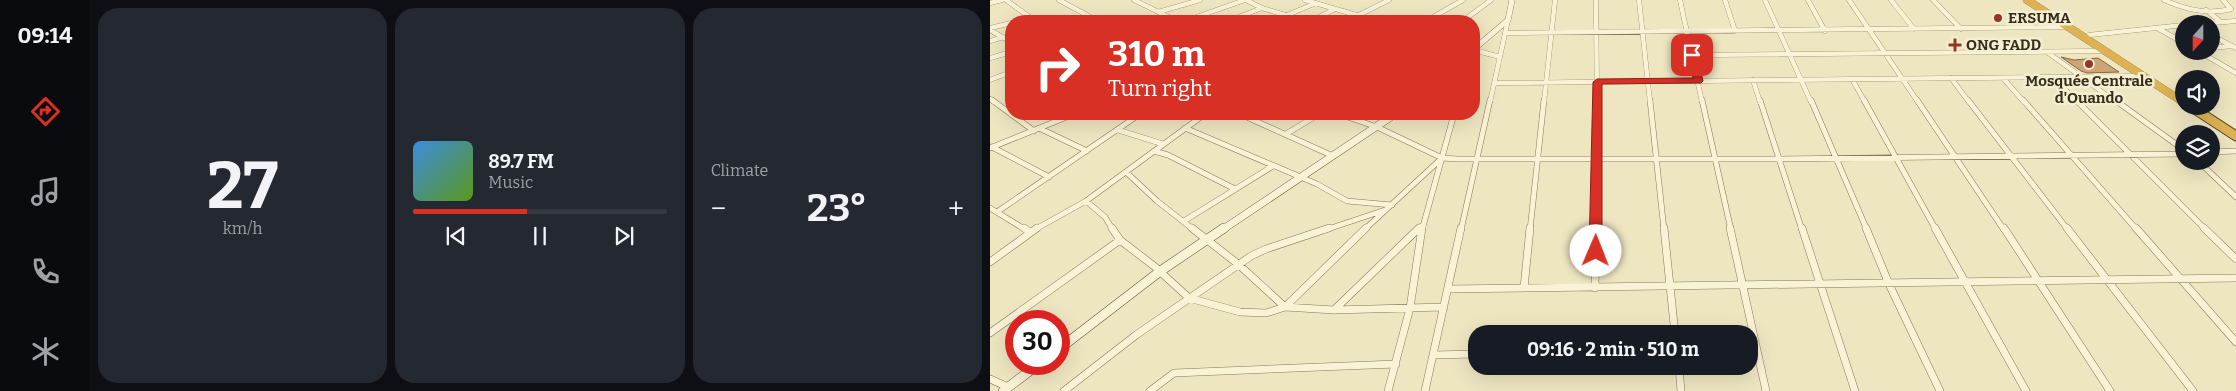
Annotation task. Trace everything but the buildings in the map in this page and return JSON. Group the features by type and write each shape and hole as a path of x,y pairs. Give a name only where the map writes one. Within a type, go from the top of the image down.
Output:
{"highway":[{"path":"2027,0 2175,96"},
{"path":"2034,0 2175,91"},
{"path":"2204,115 2236,136"},
{"path":"2213,115 2236,129"}],"street":[{"path":"990,3 1002,0"},
{"path":"1006,0 1026,15"},
{"path":"1059,0 1087,15"},
{"path":"1134,0 1164,15"},
{"path":"1158,12 1197,0"},
{"path":"1202,15 1245,0 1284,15"},
{"path":"1305,0 1355,15"},
{"path":"1360,15 1389,0"},
{"path":"1437,15 1463,0"},
{"path":"1471,15 1491,0"},
{"path":"1426,391 1512,0"},
{"path":"1524,288 1555,0"},
{"path":"1595,288 1597,160 1596,0"},
{"path":"1639,0 1674,325"},
{"path":"1680,0 1766,391"},
{"path":"1725,0 1735,31"},
{"path":"1765,0 1837,158 1889,284 1940,391"},
{"path":"1808,0 1825,30"},
{"path":"1849,0 2039,281 2110,391"},
{"path":"1891,0 1914,29"},
{"path":"1933,0 1961,29"},
{"path":"2164,0 2180,7 2230,10 2230,6 2223,0"},
{"path":"1289,15 1316,3"},
{"path":"1244,15 1262,8"},
{"path":"1322,15 1335,9"},
{"path":"2206,10 2212,15"},
{"path":"1480,45 1508,20"},
{"path":"2220,22 2236,21"},
{"path":"990,29 1005,25"},
{"path":"1505,33 2068,27"},
{"path":"2089,35 2175,27"},
{"path":"2157,28 2175,38"},
{"path":"990,29 1003,37"},
{"path":"990,41 1003,37"},
{"path":"2220,40 2234,47"},
{"path":"2220,48 2234,47"},
{"path":"1480,52 1500,57"},
{"path":"2047,52 2175,143"},
{"path":"1692,55 2106,52"},
{"path":"990,58 1005,54"},
{"path":"2214,60 2236,73"},
{"path":"990,80 1005,74"},
{"path":"1495,83 2144,76"},
{"path":"2053,77 2129,155 2236,259"},
{"path":"1951,78 2193,391"},
{"path":"2003,78 2236,342"},
{"path":"1852,79 2026,391"},
{"path":"1753,80 1777,159 1855,391"},
{"path":"990,99 1005,110"},
{"path":"1019,120 1034,131"},
{"path":"991,147 1061,120"},
{"path":"997,212 1132,120"},
{"path":"990,262 1030,232 1086,201 1196,120"},
{"path":"1254,120 1333,156"},
{"path":"1286,134 1309,120"},
{"path":"1361,120 1442,158 1477,160 1777,159 2175,154"},
{"path":"1070,341 1159,272 1387,120"},
{"path":"1388,391 1410,308 1423,225 1452,120"},
{"path":"1185,128 1334,192 1347,200 1390,207"},
{"path":"1041,129 1087,152"},
{"path":"1118,130 1163,144"},
{"path":"991,147 1050,177"},
{"path":"1154,151 1235,189"},
{"path":"2220,152 2236,151"},
{"path":"1285,307 1324,267 1442,158"},
{"path":"1184,221 1273,166"},
{"path":"2208,170 2236,197"},
{"path":"1126,172 1157,201 1238,264 1285,307"},
{"path":"1086,201 1105,217 1120,240 1154,266 1189,298 1206,304 1254,313 1266,313 1285,307 1334,310 1444,307"},
{"path":"1064,391 1093,366 1238,264 1266,249 1390,207"},
{"path":"990,208 1030,232"},
{"path":"1334,310 1423,225"},
{"path":"990,333 1120,240"},
{"path":"1448,289 2236,278"},
{"path":"1434,355 1468,354"},
{"path":"1150,391 1174,373 1396,364"},
{"path":"990,379 1005,389 1024,375"},
{"path":"1680,375 1681,391"}],"place":[{"name":"ERSUMA","path":"1998,18"},
{"name":"ONG FADD","path":"1955,45"},
{"name":"Mosquée Centrale d'Ouando","path":"2089,64"}],"route":[{"path":"1596,251 1597,82 1698,81 1692,55"}]}
